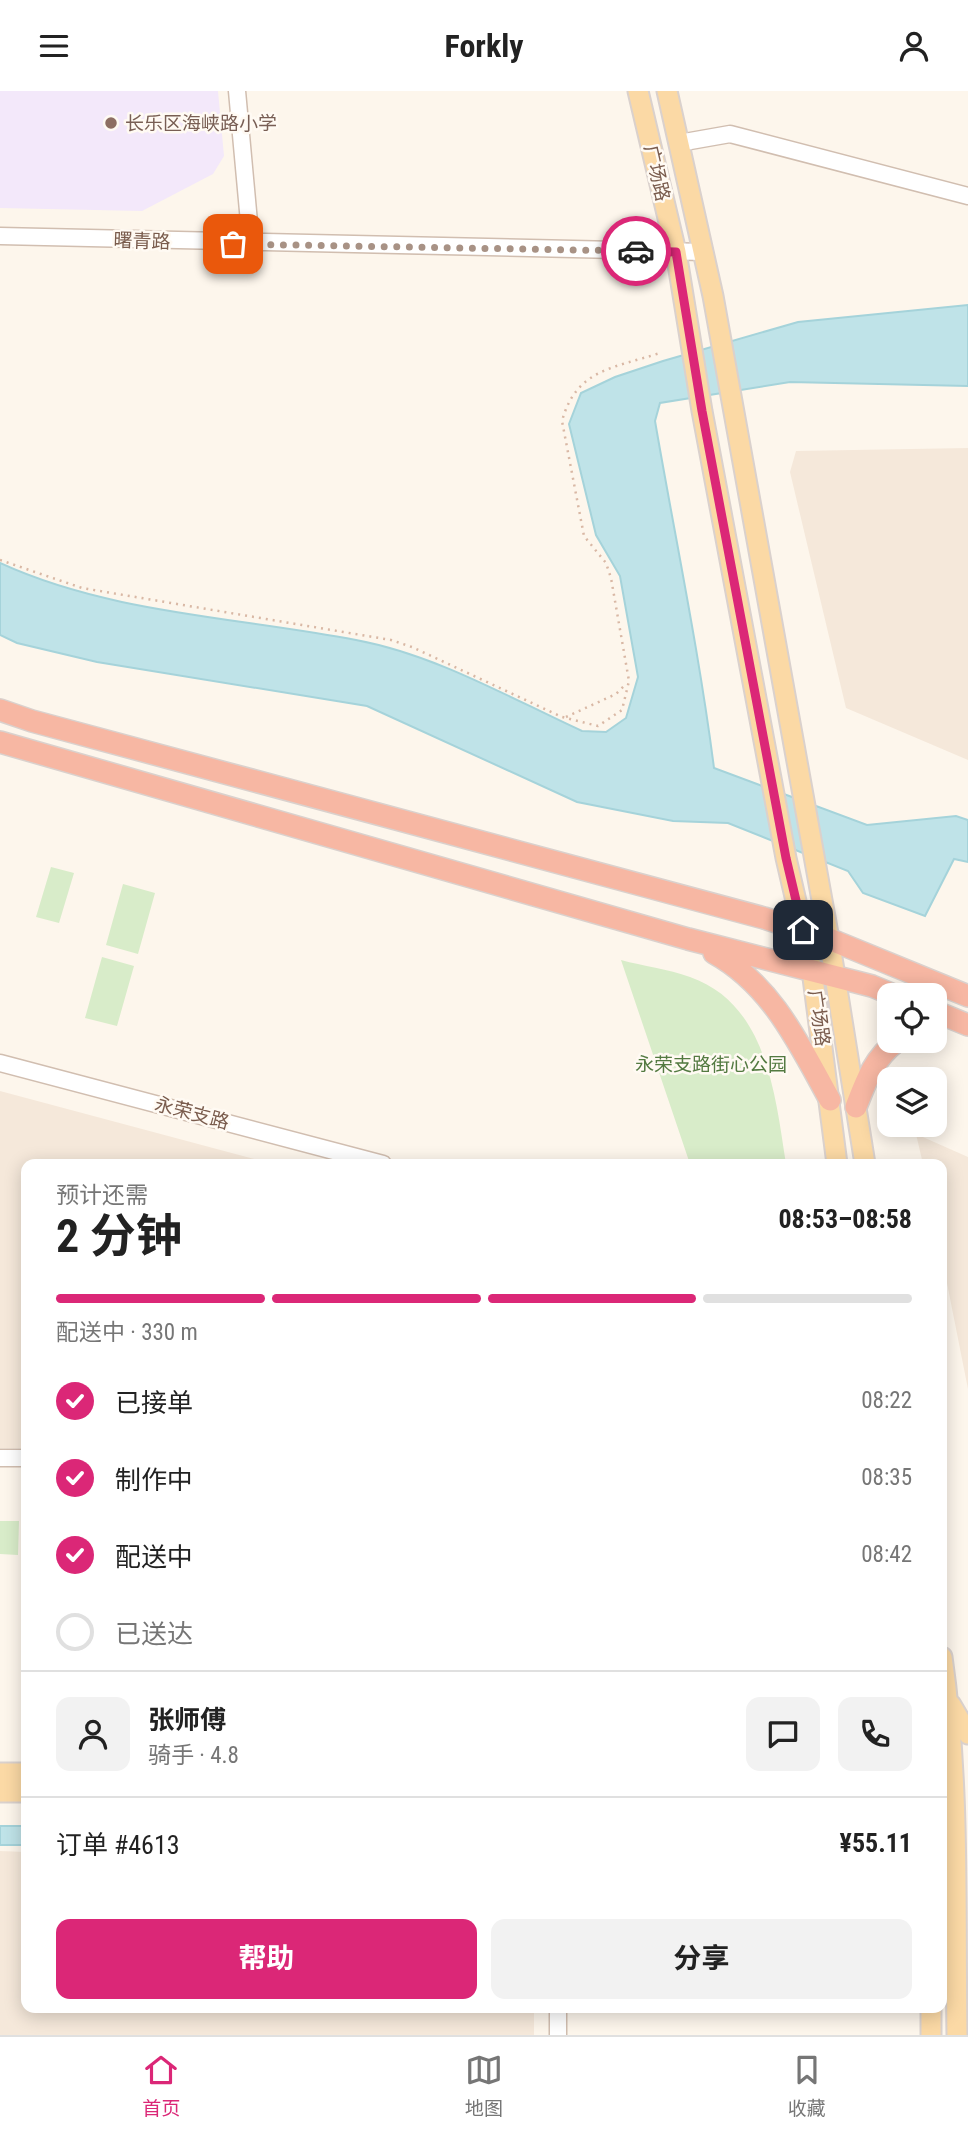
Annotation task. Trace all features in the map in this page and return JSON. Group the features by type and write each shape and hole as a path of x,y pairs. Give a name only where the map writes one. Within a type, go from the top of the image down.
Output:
{"highway":[{"path":"0,710 803,930 968,996"},
{"path":"0,742 688,939 812,970 877,990"},
{"path":"688,939 732,963 757,985 799,1044 830,1100"},
{"path":"947,1016 965,1023"},
{"path":"947,1026 965,1023"},
{"path":"856,1107 870,1071 883,1053"}],"main road":[{"name":"广场路","path":"638,91 676,252 702,411 786,858 812,970 836,1159"},
{"name":"广场路","path":"667,91 716,317 829,939 864,1159"},
{"path":"947,1691 954,1784 957,2035"},
{"path":"948,1698 968,1734"},
{"path":"0,1773 21,1773"},
{"path":"0,1792 21,1792"},
{"path":"955,1907 968,1864"},
{"path":"931,2013 931,2035"}],"street":[{"path":"237,91 251,244"},
{"path":"679,143 730,134 968,196"},
{"name":"曙青路","path":"0,236 704,253"},
{"name":"永荣支路","path":"0,1063 364,1159"},
{"path":"0,1458 21,1458"},
{"path":"558,2013 558,2035"}],"path":[{"path":"0,560 82,588 391,641 412,647 564,718 598,726 622,710 629,681 611,578 606,563 584,537 562,421 567,404 579,384 603,372 660,353"},
{"path":"564,718 616,694 629,681"}],"shaded area":[{"name":"长乐区海峡路小学","path":"0,91 218,91 224,156 213,174 142,211 0,208"},
{"path":"968,448 968,760 846,708 790,472 796,451"},
{"path":"0,1091 254,1159 21,1159 21,1448 0,1448"},
{"path":"917,1137 923,1137 968,1157 968,1389 947,1283 947,1159 922,1159"},
{"path":"0,1851 21,1852 21,2013 534,2013 534,2035 0,2035"}],"green space":[{"path":"51,867 74,873 59,923 36,917"},
{"path":"123,884 155,893 138,954 106,945"},
{"path":"102,957 134,966 117,1026 85,1018"},
{"name":"永荣支路街心公园","path":"621,960 690,977 716,990 736,1008 763,1054 777,1109 785,1159 688,1159"},
{"path":"0,1521 19,1521 18,1555 0,1554"}],"water":[{"path":"968,305 968,386 790,382 660,403 655,421 694,637 714,768 867,825 956,816 968,820 968,862 954,859 925,916 863,893 848,871 728,823 673,821 577,802 367,706 97,662 17,643 0,635 0,563 42,580 130,604 311,632 386,647 471,678 582,731 606,732 626,718 638,677 620,576 596,535 569,424 581,393 615,377 663,361 798,322"},
{"path":"0,1826 21,1826 21,1845 0,1845"}],"way so far":[{"path":"233,244 636,251"}],"place":[{"name":"长乐区海峡路小学","path":"111,123"}],"route":[{"path":"636,251 676,252 702,411 786,858 803,930"}]}
